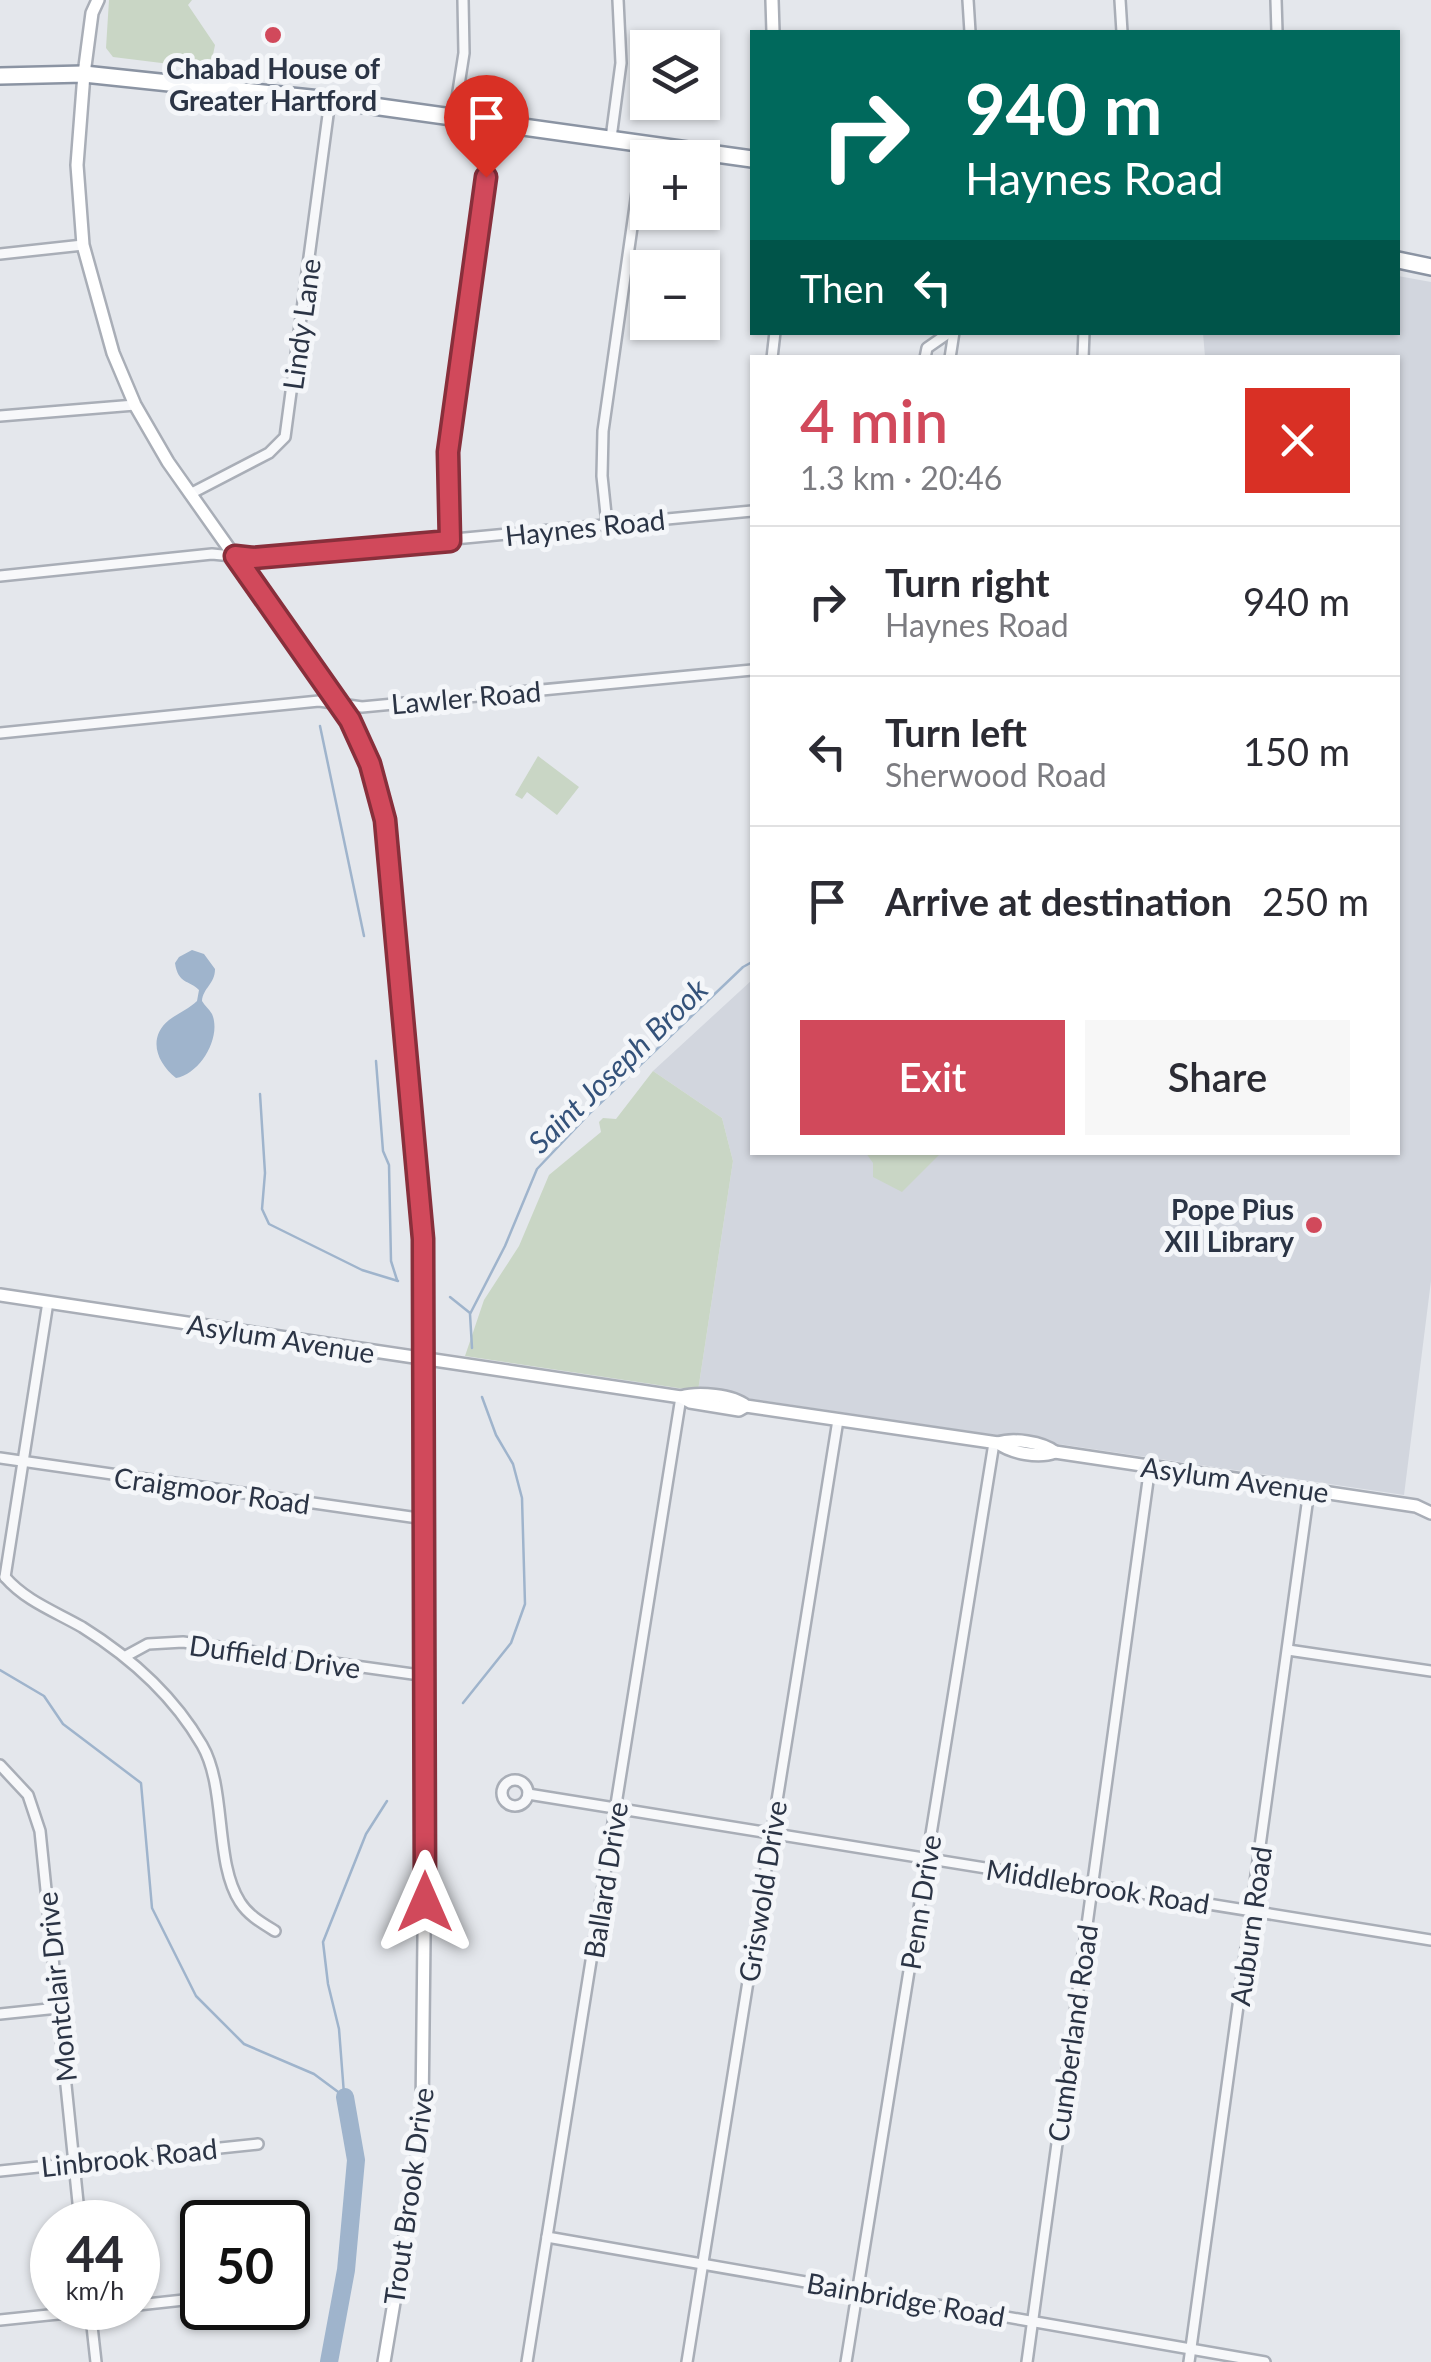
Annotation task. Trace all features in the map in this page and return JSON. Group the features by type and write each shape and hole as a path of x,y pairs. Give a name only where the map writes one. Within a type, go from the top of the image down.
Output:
{"highway":[{"path":"0,76 84,74 330,100 630,141"},
{"path":"720,155 750,160"},
{"path":"1400,260 1431,267"}],"main road":[{"path":"84,0 92,13"},
{"name":"Trout Brook Drive","path":"98,0 92,13 76,166 83,244 101,318 135,404 190,494 339,703 367,754 385,820 423,1239 427,1676 422,2112 414,2188 384,2362"},
{"path":"772,0 774,30"},
{"name":"Asylum Avenue","path":"0,1295 681,1397 692,1394 724,1398 746,1406 996,1443 1006,1440 1048,1446 1054,1452 1416,1506 1431,1504"},
{"name":"Asylum Avenue","path":"1416,1506 1431,1513"}],"street":[{"path":"454,117 464,53 463,0"},
{"path":"610,138 621,63 618,0"},
{"path":"968,0 970,30"},
{"path":"1120,0 1122,30"},
{"path":"1276,0 1277,30"},
{"name":"Lindy Lane","path":"190,494 269,453 285,436 330,100"},
{"path":"450,541 448,452 494,123"},
{"path":"607,524 602,431 631,230"},
{"path":"0,254 83,244"},
{"path":"926,355 927,348 947,335"},
{"path":"0,416 135,404"},
{"name":"Haynes Road","path":"0,576 212,554 253,558 450,541 750,511"},
{"name":"Lawler Road","path":"0,733 319,701 362,707 750,670"},
{"path":"48,1302 2,1578 28,1599 126,1656 171,1703 204,1748 212,1770 236,1896 252,1915 276,1931"},
{"name":"Ballard Drive","path":"527,2362 681,1397"},
{"name":"Griswold Drive","path":"687,2362 838,1420"},
{"name":"Penn Drive","path":"846,2362 996,1443"},
{"name":"Craigmoor Road","path":"0,1458 425,1519"},
{"name":"Cumberland Road","path":"1027,2362 1150,1466"},
{"name":"Auburn Road","path":"1189,2362 1309,1490"},
{"name":"Duffield Drive","path":"126,1656 148,1644 183,1642 427,1676"},
{"path":"1288,1650 1431,1671"},
{"name":"Montclair Drive","path":"0,1765 28,1795 38,1823 78,2200"},
{"name":"Middlebrook Road","path":"528,1794 1431,1940"},
{"path":"0,2014 58,2008"},
{"name":"Linbrook Road","path":"0,2171 258,2144"},
{"name":"Bainbridge Road","path":"547,2237 1265,2362"},
{"path":"0,2320 30,2316"},
{"path":"92,2330 96,2362"}],"shaded area":[{"path":"1400,276 1431,282 1431,1281 1404,1495 698,1391 733,1161 722,1118 653,1071 750,982 750,1155 1400,1155 1400,355 1205,355 1203,335 1400,335"}],"green space":[{"path":"109,0 192,0 188,5 215,45 210,69 113,57 106,48"},
{"path":"538,756 579,787 557,815 527,792 522,799 515,795"},
{"path":"653,1071 722,1118 733,1161 698,1391 465,1356 484,1300 519,1246 549,1175 601,1132 599,1122 603,1118 616,1119"},
{"path":"867,1155 939,1155 902,1192 873,1177 873,1163"}],"water":[{"path":"192,950 204,954 215,969 202,1001 212,1014 214,1033 201,1062 176,1078 160,1058 157,1042 162,1027 197,1001 199,990 181,978 175,963"}],"waterway":[{"path":"320,726 364,936"},
{"name":"Saint Joseph Brook","path":"472,1348 470,1314 505,1246 537,1169 591,1112 750,963"},
{"path":"376,1061 383,1151 389,1165 391,1261 397,1280"},
{"path":"260,1094 265,1173 262,1209 269,1224 362,1270 398,1281"},
{"path":"450,1297 470,1313"},
{"path":"463,1703 511,1643 525,1604 522,1498 513,1464 496,1435 482,1397"},
{"path":"0,1670 44,1696 63,1724 141,1783 152,1908 196,1996 244,2044 314,2074 345,2097"},
{"path":"344,2094 339,2029 323,1942 366,1834 387,1801"},
{"path":"329,2362 346,2270 356,2160 345,2097"}],"place":[{"name":"Chabad House of Greater Hartford","path":"273,35"},
{"name":"Pope Pius XII Library","path":"1314,1225"}],"route":[{"path":"425,1902 423,1239 385,820 370,764 350,720 235,556 253,558 450,541 448,452 486,177"}]}
